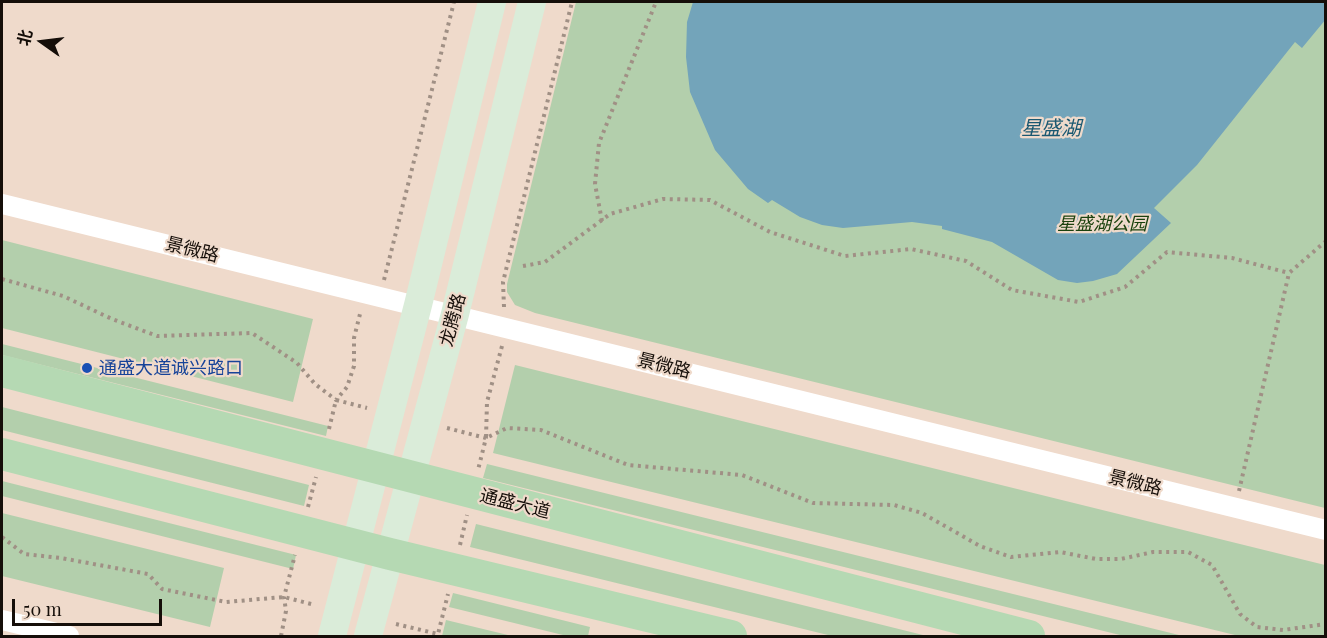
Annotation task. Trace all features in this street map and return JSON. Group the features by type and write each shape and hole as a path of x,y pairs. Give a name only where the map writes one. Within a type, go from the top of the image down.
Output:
{"main road":[{"path":"332,636 418,305 492,2"},
{"name":"龙腾路","path":"368,636 455,314 532,2"},
{"name":"通盛大道","path":"2,371 374,469 1029,636"},
{"path":"2,454 390,554 731,636"}],"street":[{"name":"景微路","path":"2,204 1326,530"},
{"path":"2,620 69,636"}],"path":[{"path":"384,280 454,2"},
{"path":"509,317 504,307 502,282 572,2"},
{"path":"602,221 595,184 599,143 656,2"},
{"path":"523,266 544,262 610,214 663,199 710,200 770,232 845,256 912,249 966,261 1012,290 1079,302 1125,287 1167,252 1232,258 1289,273"},
{"path":"1239,491 1289,273 1326,241"},
{"path":"2,279 63,296 112,320 157,336 252,333 297,363 315,384 336,400 347,387 354,366 354,338 363,304"},
{"path":"376,281 395,282"},
{"path":"494,304 504,307"},
{"path":"504,338 487,402 486,438 507,428 541,430 628,465 742,475 813,503 894,506 922,513 980,546 1011,557 1060,552 1096,559 1121,559 1153,552 1188,552 1212,565 1240,614 1257,627 1283,630 1326,624"},
{"path":"2,537 24,554 61,558 148,574 162,589 226,602 284,597 286,611 281,636"},
{"path":"436,636 438,634 441,636"}],"green space":[{"name":"星盛湖公园","path":"576,2 1325,2 1325,508 535,313 515,305 507,292 507,284"},
{"path":"2,240 313,319 293,402 2,328"},
{"path":"2,344 328,426 326,436 2,355"},
{"path":"515,365 1325,565 1325,636 1239,636 493,453"},
{"path":"2,407 309,485 304,506 2,430"},
{"path":"487,464 1183,636 1124,636 483,478"},
{"path":"2,481 296,555 293,569 2,496"},
{"path":"2,513 224,568 210,627 2,576"},
{"path":"476,524 927,636 832,636 470,547"},
{"path":"453,593 590,627 588,636 567,636 449,607"},
{"path":"446,620 512,636 442,636"}],"water":[{"name":"星盛湖","path":"693,2 1325,2 1326,19 1302,48 1295,42 1197,165 1154,208 1171,223 1117,274 1077,283 1058,280 992,242 942,229 942,226 912,222 843,228 822,225 800,217 772,200 768,203 748,189 715,150 690,92 686,57 687,22"}],"place":[{"name":"通盛大道诚兴路口","path":"87,368"}]}
